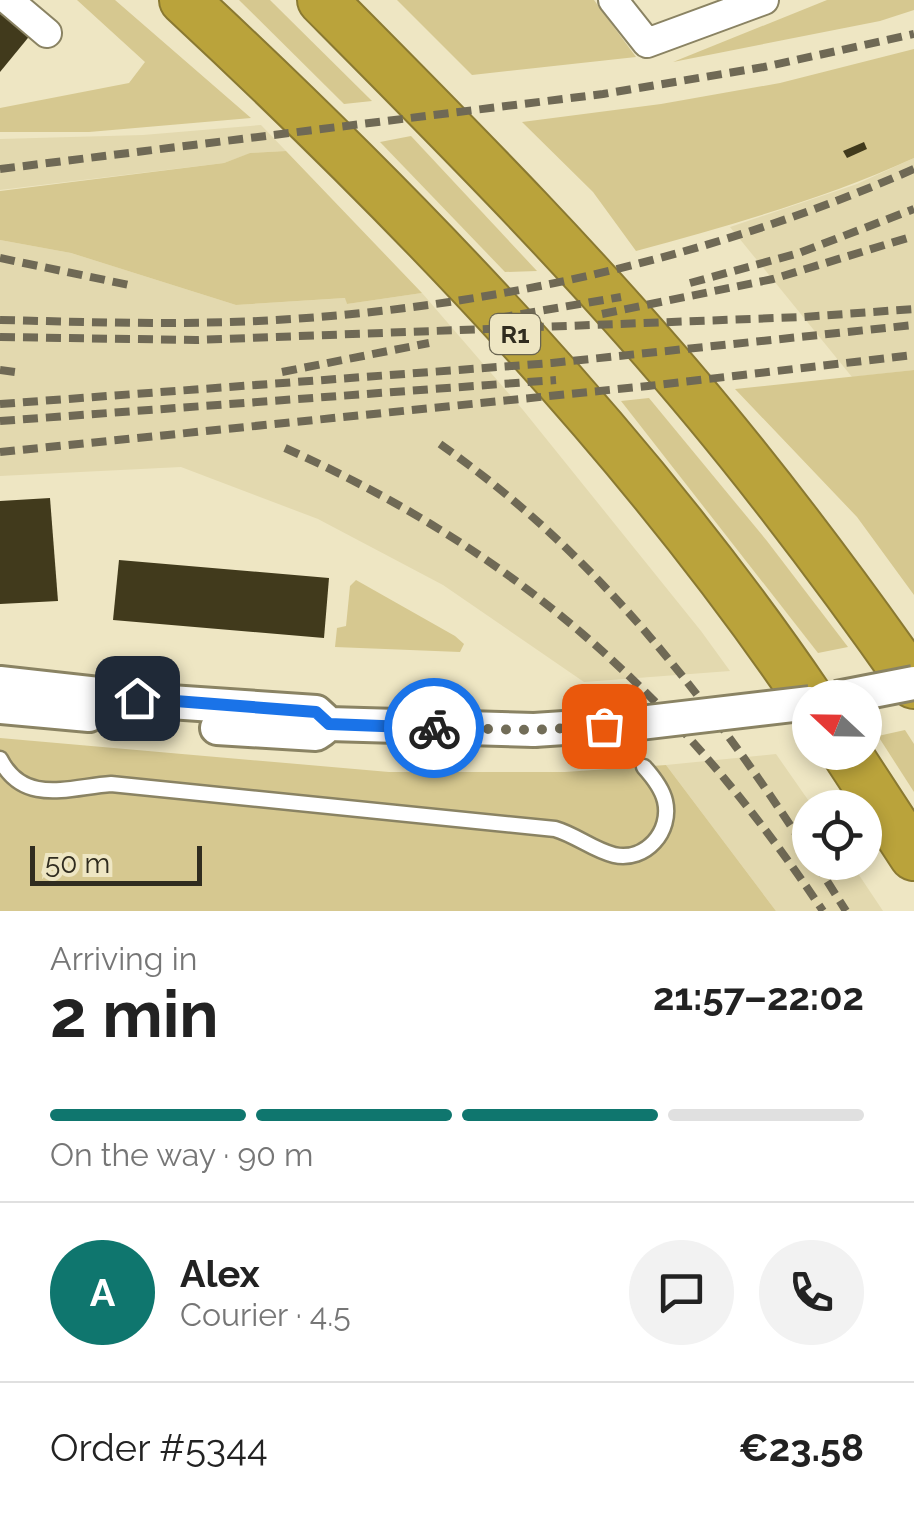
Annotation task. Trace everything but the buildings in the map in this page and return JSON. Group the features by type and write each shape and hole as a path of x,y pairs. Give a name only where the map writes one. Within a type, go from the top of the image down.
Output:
{"highway":[{"name":"R1","path":"184,0 344,155 534,355 675,520 794,680"},
{"path":"322,0 503,183 693,394 809,539 914,684"},
{"path":"858,770 914,856"}],"street":[{"path":"8,0 48,34"},
{"path":"613,0 647,43 764,0"},
{"path":"0,684 316,712 329,724"},
{"path":"882,690 914,684"},
{"path":"0,707 316,734 329,724 534,730 708,716 792,704"}],"lane":[{"path":"0,759 13,778 42,792 110,784 555,830 614,855 626,856 650,846 659,836 667,814 664,793 644,767"}],"shaded area":[{"path":"77,0 115,0 251,118 89,132 0,132 0,108 129,83 145,62"},
{"path":"239,0 270,0 372,101 344,104"},
{"path":"397,0 594,0 636,57 472,75"},
{"path":"827,0 914,0 914,10 880,21 673,62"},
{"path":"914,49 914,158 812,199 636,251 593,192 522,122 780,83"},
{"path":"261,125 286,151 251,153 224,163 0,190 0,139 143,135"},
{"path":"411,136 537,271 505,272 380,142"},
{"path":"286,151 422,293 347,304 345,298 236,305 71,253 0,240 0,191 224,163 250,153"},
{"path":"914,158 914,370 852,377 730,227 857,184"},
{"path":"0,240 71,253 236,305 346,298 347,304 422,293 523,410 730,671 584,682 443,585 318,519 181,467 0,476"},
{"path":"914,370 914,595 857,517 735,389"},
{"path":"649,398 848,647 818,653 621,401"},
{"path":"356,580 455,636 464,644 460,652 335,647 337,628 346,626 350,586"},
{"path":"905,730 914,744 914,792 882,742 882,735"},
{"path":"0,738 389,772 565,772 666,765 776,911 0,911"},
{"path":"776,754 801,790 792,790 792,880 862,880 883,911 776,911 666,765"}],"railway":[{"path":"0,169 603,94 764,67 914,34"},
{"path":"0,320 258,321 342,315 510,292 675,254 836,201 914,169"},
{"path":"690,283 799,253 914,209"},
{"path":"602,314 773,279 914,236"},
{"path":"0,258 129,285"},
{"path":"498,318 621,297"},
{"path":"0,337 196,340 803,317 914,309"},
{"path":"0,404 552,363 914,325"},
{"path":"282,372 429,343"},
{"path":"0,452 914,355"},
{"path":"0,370 15,372"},
{"path":"0,421 556,380"},
{"path":"440,444 497,487 599,581 689,684 792,828"},
{"path":"285,448 370,489 448,535 521,585 589,639 712,764 823,911"},
{"path":"826,880 846,911"}],"way so far":[{"path":"434,728 534,730 604,726"}],"route":[{"path":"137,698 316,712 329,724 434,728"}]}
